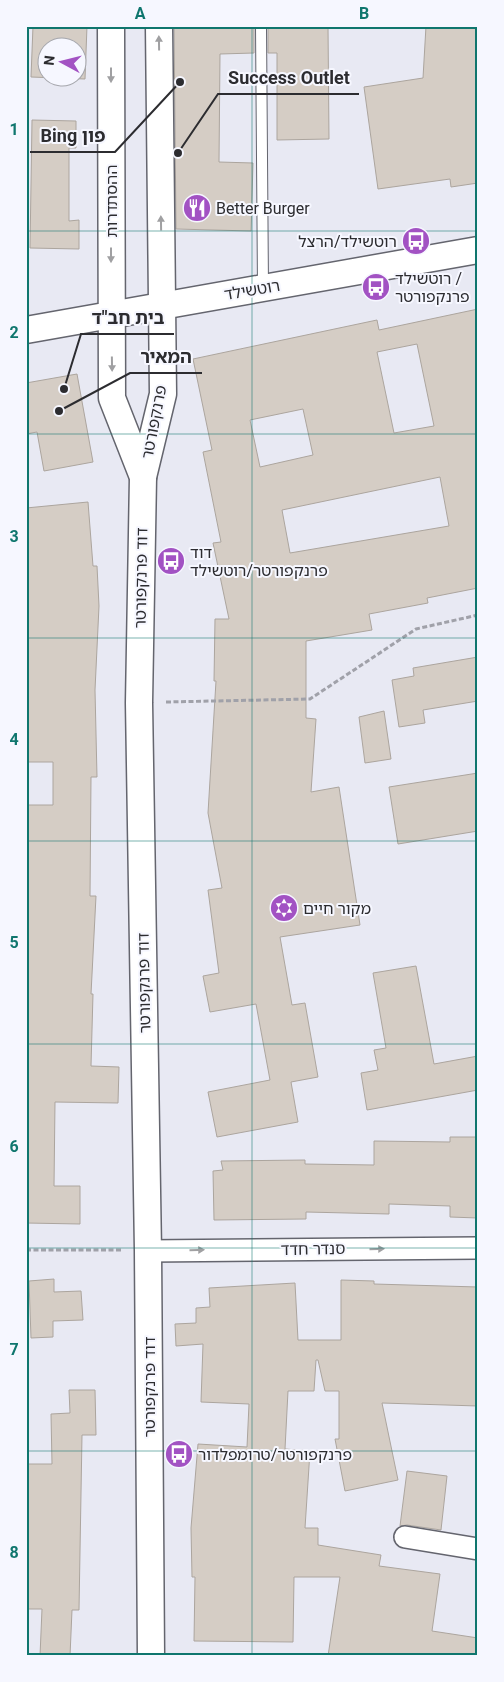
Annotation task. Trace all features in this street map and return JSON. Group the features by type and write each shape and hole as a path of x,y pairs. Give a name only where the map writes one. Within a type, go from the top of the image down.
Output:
{"street":[{"name":"ההסתדרות","path":"111,26 111,315"},
{"path":"159,26 162,306"},
{"name":"רוטשילד","path":"26,330 478,250"},
{"name":"פרנקפורטר","path":"143,477 163,394 162,306"},
{"name":"דוד פרנקפורטר","path":"111,315 112,398 143,477 139,703 148,1250 151,1656"},
{"name":"סנדר חדד","path":"148,1250 478,1248"},
{"path":"405,1537 478,1549"}],"lane":[{"path":"262,26 263,288"}],"path":[{"path":"139,703 310,699 416,628 478,615"},
{"path":"26,1250 148,1250"}],"building":[{"path":"33,26 87,26 87,38 38,38 38,77 31,77"},
{"path":"174,26 254,26 254,53 220,54 219,162 253,163 251,231 176,229"},
{"path":"268,26 328,26 329,139 277,140 277,53 268,53"},
{"path":"426,26 478,26 478,183 451,187 450,179 378,189 364,87 423,78"},
{"path":"32,120 76,121 76,148 69,148 69,221 79,220 79,249 30,248"},
{"path":"478,309 478,588 427,598 428,603 369,614 372,630 306,641 306,718 316,719 311,792 339,787 360,925 280,937 292,1005 305,1003 318,1077 291,1082 298,1122 217,1137 208,1092 270,1080 256,1004 210,1012 203,976 219,973 208,890 222,888 208,813 216,681 214,681 215,619 229,619 213,543 221,542 203,452 212,450 193,359 377,320 379,330","holes":["417,344 434,426 394,433 377,352","303,409 313,455 260,467 250,420","440,477 449,526 290,553 282,510"]},
{"path":"77,374 93,462 44,471 37,432 26,434 26,383"},
{"path":"88,502 93,566 97,566 99,606 95,690 97,777 91,777 90,896 96,896 91,994 93,994 91,1066 119,1067 118,1103 55,1102 54,1186 80,1186 80,1224 26,1223 26,805 53,805 53,762 26,762 26,508"},
{"path":"478,657 478,701 423,710 425,723 399,727 392,680 414,676 413,668"},
{"path":"384,711 391,759 365,763 359,717"},
{"path":"478,773 478,831 398,844 389,787"},
{"path":"416,966 434,1064 478,1056 478,1090 367,1110 361,1073 378,1070 374,1050 386,1048 373,973"},
{"path":"450,1137 478,1137 478,1218 450,1217 450,1206 389,1204 389,1214 306,1212 306,1219 214,1220 213,1171 223,1170 221,1161 305,1160 305,1164 374,1165 374,1141 450,1142"},
{"path":"54,1279 54,1292 81,1291 83,1320 53,1321 53,1337 31,1338 29,1281"},
{"path":"341,1280 374,1281 374,1284 478,1287 478,1406 382,1403 398,1480 345,1491 335,1439 339,1439 339,1391 325,1391 318,1360 316,1360 314,1391 288,1391 285,1449 310,1451 305,1528 318,1528 318,1545 381,1555 379,1566 440,1574 432,1631 478,1638 478,1656 328,1656 340,1577 294,1577 293,1642 194,1641 195,1577 192,1577 191,1528 198,1444 247,1447 249,1404 201,1402 203,1344 176,1346 175,1324 196,1323 196,1308 210,1307 209,1288 295,1283 298,1340 341,1340"},
{"path":"69,1390 95,1390 96,1435 82,1435 79,1610 72,1610 70,1656 40,1656 42,1609 26,1609 26,1464 52,1464 51,1414 70,1413"},
{"path":"407,1471 447,1476 441,1530 407,1525 400,1526"}],"place":[{"name":"Bing פון","path":"180,82"},
{"name":"Success Outlet","path":"178,153"},
{"name":"Better Burger","path":"197,208"},
{"name":"רוטשילד/הרצל","path":"416,241"},
{"name":"רוטשילד / פרנקפורטר","path":"376,287"},
{"name":"בית חב\"ד","path":"64,389"},
{"name":"המאיר","path":"59,411"},
{"name":"דוד פרנקפורטר/רוטשילד","path":"171,561"},
{"name":"מקור חיים","path":"284,908"},
{"name":"פרנקפורטר/טרומפלדור","path":"179,1454"}]}
